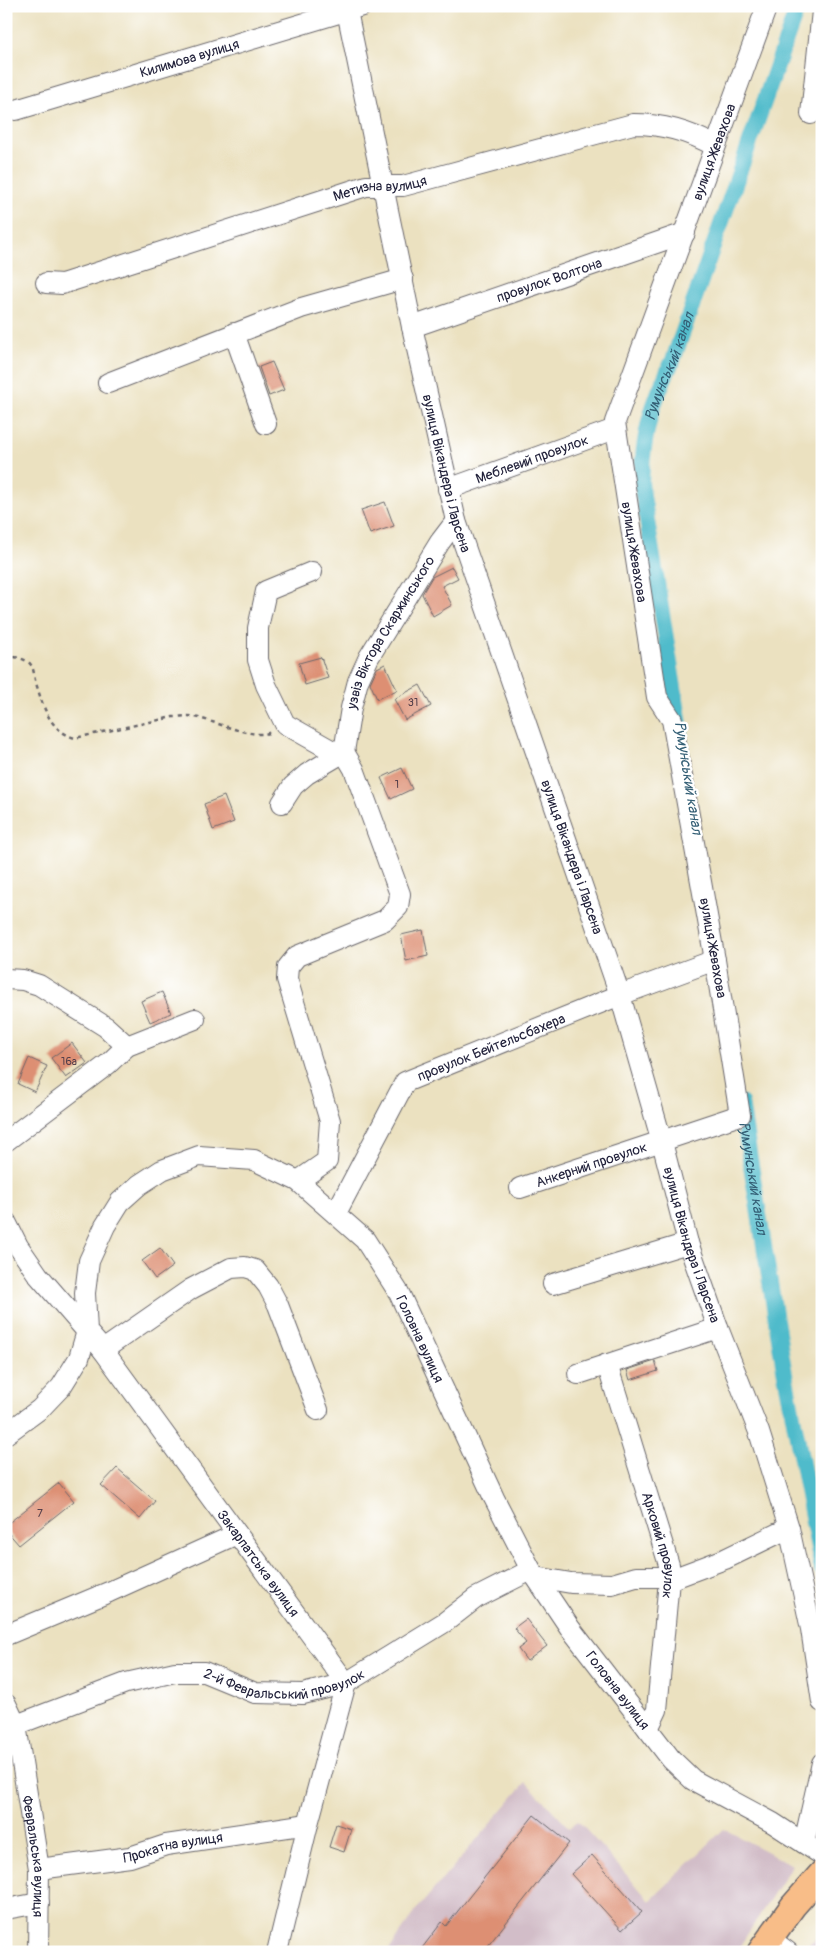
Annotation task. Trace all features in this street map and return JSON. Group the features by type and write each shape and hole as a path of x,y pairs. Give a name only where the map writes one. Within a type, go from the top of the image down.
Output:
{"main road":[{"path":"772,1947 822,1874"}],"street":[{"name":"вулиця Жевахова","path":"740,1115 716,960 672,720 657,696 615,422 766,6"},
{"name":"Килимова вулиця","path":"16,110 352,8"},
{"name":"вулиця Вікандера і Ларсена","path":"352,8 412,327 456,521 620,995 662,1142 688,1243 718,1328 759,1432 789,1528 811,1629 822,1702"},
{"path":"812,114 822,11"},
{"name":"Метизна вулиця","path":"46,283 62,284 366,186 403,186 633,124 649,124 696,135 715,146"},
{"name":"провулок Волтона","path":"412,327 685,233"},
{"path":"108,383 301,308 403,278"},
{"path":"234,333 266,424"},
{"name":"Меблевий провулок","path":"448,489 615,429"},
{"name":"узвіз Віктора Скаржинського","path":"344,752 351,708 358,681 369,657 440,542 456,521"},
{"path":"312,572 266,591 258,628 258,660 266,685 285,724 331,750 344,752"},
{"path":"282,803 293,786 306,774 344,752"},
{"path":"298,1181 327,1161 330,1121 287,979 288,967 297,956 385,920 398,907 400,894 354,769 344,752"},
{"name":"провулок Бейтельсбахера","path":"336,1213 405,1082 620,995 716,960"},
{"path":"6,979 23,980 39,986 106,1027 127,1046"},
{"path":"6,1141 108,1064 127,1046 195,1019"},
{"name":"Анкерний провулок","path":"520,1188 740,1115"},
{"name":"Головна вулиця","path":"6,1434 40,1409 61,1387 79,1358 86,1331 86,1293 89,1261 105,1226 120,1202 139,1185 162,1170 199,1156 254,1160 298,1181 365,1240 399,1293 494,1498 533,1574 570,1628 671,1759 693,1780 773,1823 822,1856"},
{"name":"Закарпатська вулиця","path":"6,1222 18,1246 38,1275 104,1350 346,1683"},
{"path":"553,1284 688,1243"},
{"path":"104,1350 192,1290 231,1268 245,1266 255,1270 272,1292 318,1410"},
{"path":"578,1374 718,1328"},
{"name":"Арковий провулок","path":"607,1364 668,1565 669,1580 657,1710 648,1729"},
{"path":"533,1574 571,1583 612,1584 636,1577 659,1577 669,1580 725,1559 789,1528"},
{"path":"6,1635 109,1592 237,1534"},
{"name":"2-й Февральський провулок","path":"16,1725 126,1683 176,1672 204,1672 254,1693 303,1694 346,1683 445,1622 476,1598 533,1574"},
{"path":"277,1952 308,1824 346,1683"},
{"name":"Февральська вулиця","path":"6,1704 16,1725 39,1869 38,1952"},
{"path":"804,1843 822,1763"},
{"name":"Прокатна вулиця","path":"39,1869 130,1857 166,1845 308,1824"},
{"path":"6,1909 39,1903"}],"path":[{"path":"6,656 27,660 32,665 41,698 54,727 65,735 75,738 173,717 189,716 249,733 267,734 285,724"}],"shaded area":[{"path":"526,1782 569,1828 578,1821 650,1901 724,1829 792,1865 736,1952 388,1952 418,1908"},
{"path":"822,1934 822,1952 798,1952"}],"building":[{"path":"272,362 284,390 269,396 259,367"},
{"path":"385,502 394,526 370,534 361,510"},
{"path":"452,567 458,578 442,586 452,605 433,616 422,594 432,577"},
{"path":"321,657 328,678 305,685 299,663"},
{"path":"385,664 397,690 377,699 370,683 377,668"},
{"path":"420,685 431,706 405,720 394,699"},
{"path":"402,768 412,789 391,799 381,778"},
{"path":"224,796 234,822 213,830 204,804"},
{"path":"423,930 428,956 406,961 401,935"},
{"path":"162,992 171,1013 150,1022 141,1001"},
{"path":"72,1043 87,1063 66,1078 51,1058"},
{"path":"29,1058 47,1066 35,1092 18,1084"},
{"path":"160,1248 173,1266 155,1279 142,1261"},
{"path":"655,1361 658,1371 630,1380 627,1370"},
{"path":"117,1468 155,1501 140,1519 101,1485"},
{"path":"59,1483 74,1501 19,1545 6,1530 6,1525"},
{"path":"526,1619 547,1646 527,1661 518,1649 526,1643 514,1628"},
{"path":"534,1815 569,1843 483,1952 419,1952 442,1922 446,1926"},
{"path":"336,1824 351,1829 344,1852 329,1847"},
{"path":"592,1855 642,1912 622,1930 571,1874"}],"waterway":[{"name":"Румунський канал","path":"681,731 641,483 646,434 659,391 673,360 798,6"},
{"name":"Румунський канал","path":"741,1103 783,1363 822,1569"}]}
